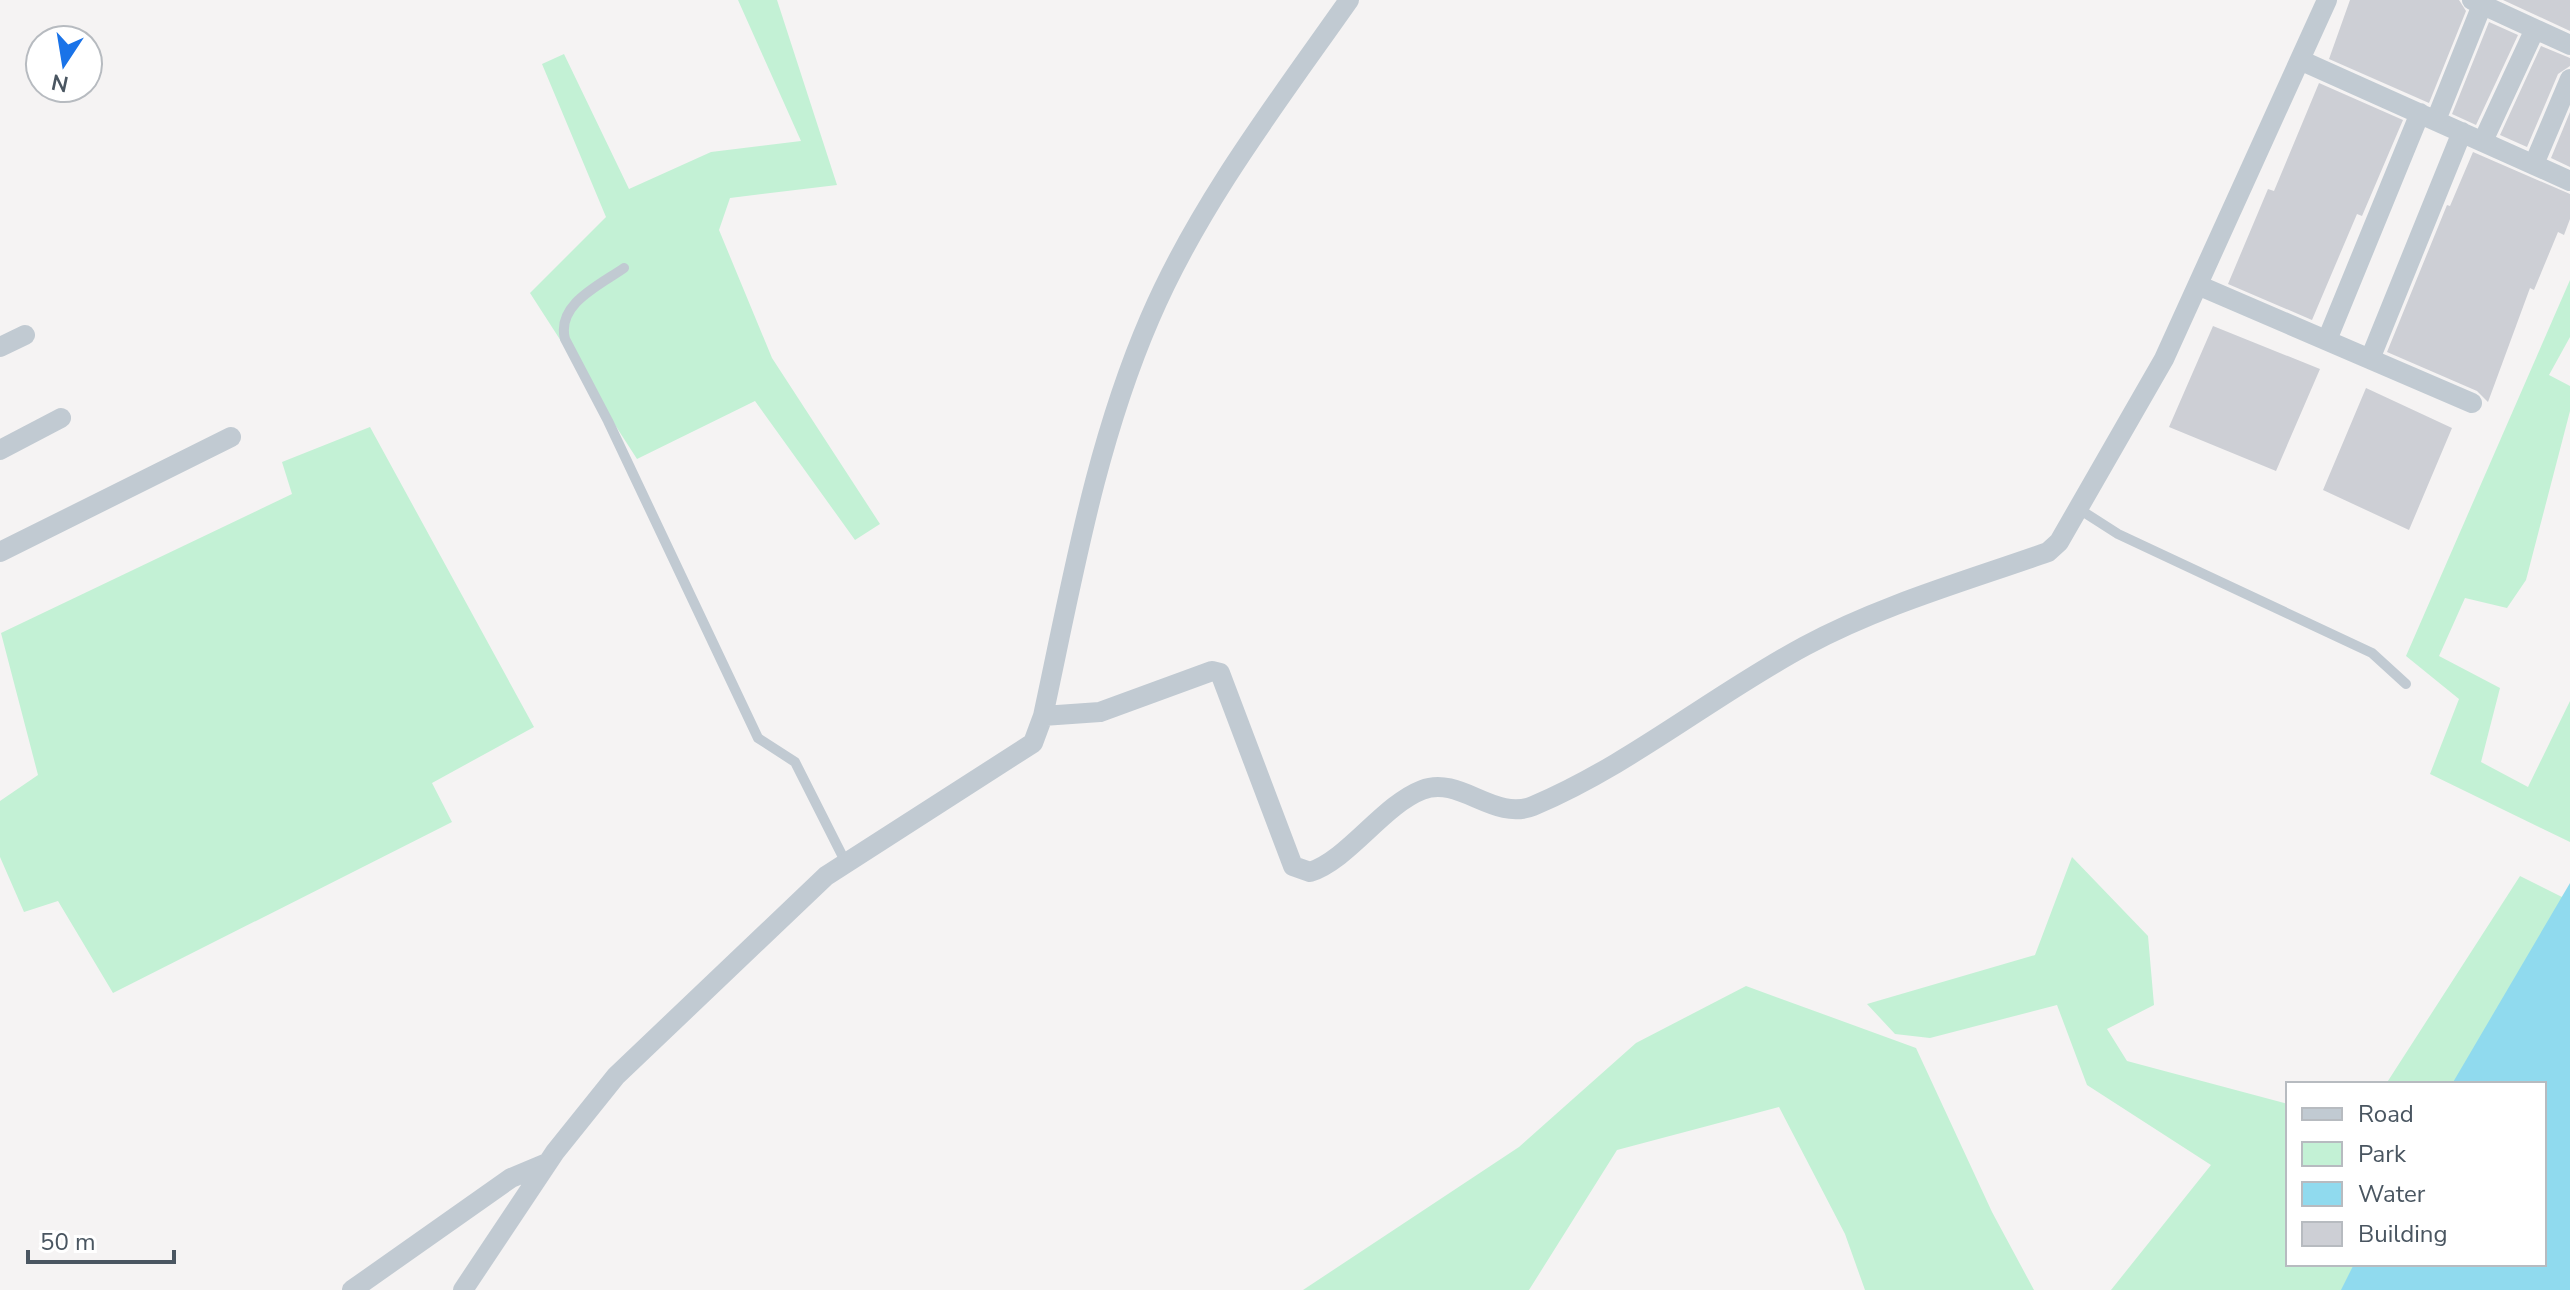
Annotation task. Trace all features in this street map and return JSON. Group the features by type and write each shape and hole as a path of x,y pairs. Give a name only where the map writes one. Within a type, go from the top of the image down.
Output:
{"street":[{"path":"463,1290 547,1163 616,1076 826,876 1028,748 1043,716 1091,496 1146,327 1170,278 1246,147 1349,0"},
{"path":"1043,716 1100,712 1212,671 1220,673 1293,866 1310,872 1318,869 1402,802 1432,786 1453,789 1508,809 1533,806 1621,762 1720,695 1862,618 2048,552 2059,542 2140,406 2200,286 2327,0"},
{"path":"2327,340 2428,117 2476,2 2570,45"},
{"path":"2483,141 2535,29"},
{"path":"2300,60 2570,181"},
{"path":"2534,164 2570,79"},
{"path":"2370,359 2462,132"},
{"path":"2200,286 2472,403"},
{"path":"0,347 25,335"},
{"path":"0,450 61,418"},
{"path":"0,552 231,437"},
{"path":"352,1290 511,1178 547,1163"}],"lane":[{"path":"624,268 569,310 562,329 565,339 608,421 758,738 795,762 846,863"},
{"path":"2079,509 2118,534 2364,649 2406,684"}],"green space":[{"path":"738,0 777,0 837,185 730,198 719,230 772,358 880,524 855,540 755,401 637,459 530,293 606,217 542,64 564,54 629,189 711,152 801,141"},
{"path":"2570,280 2570,337 2549,375 2570,386 2570,411 2526,580 2507,608 2465,598 2439,656 2500,688 2481,762 2528,787 2570,701 2570,842 2430,774 2459,699 2406,656"},
{"path":"370,427 534,727 432,783 452,822 113,993 58,901 24,912 0,857 0,801 38,775 1,633 292,494 282,462"},
{"path":"2072,857 2148,936 2154,1005 2107,1029 2127,1061 2286,1103 2286,1266 2374,1266 2363,1290 2111,1290 2211,1165 2087,1085 2057,1005 1930,1038 1895,1034 1867,1004 2035,955"},
{"path":"2520,876 2570,901 2469,1082 2387,1082"},
{"path":"1746,986 1916,1048 1992,1212 2034,1290 1865,1290 1845,1234 1779,1107 1617,1150 1529,1290 1303,1290 1519,1147 1636,1043"}],"water":[{"path":"2570,883 2570,1290 2341,1290 2353,1266 2546,1266 2546,1082 2453,1082"}],"building":[{"path":"2350,0 2459,0 2466,11 2429,103 2329,59"},
{"path":"2503,0 2570,0 2570,31"},
{"path":"2489,22 2518,35 2476,125 2452,114"},
{"path":"2541,46 2570,58 2570,66 2558,74 2527,147 2500,135"},
{"path":"2319,83 2403,120 2362,216 2357,214 2312,320 2228,284 2268,189 2274,191"},
{"path":"2570,112 2570,167 2551,158"},
{"path":"2473,152 2570,194 2570,219 2564,235 2558,232 2534,290 2530,288 2488,402 2477,391 2387,352 2447,205 2450,206"},
{"path":"2213,326 2320,369 2276,471 2169,427"},
{"path":"2366,388 2452,428 2409,530 2323,490"}]}
